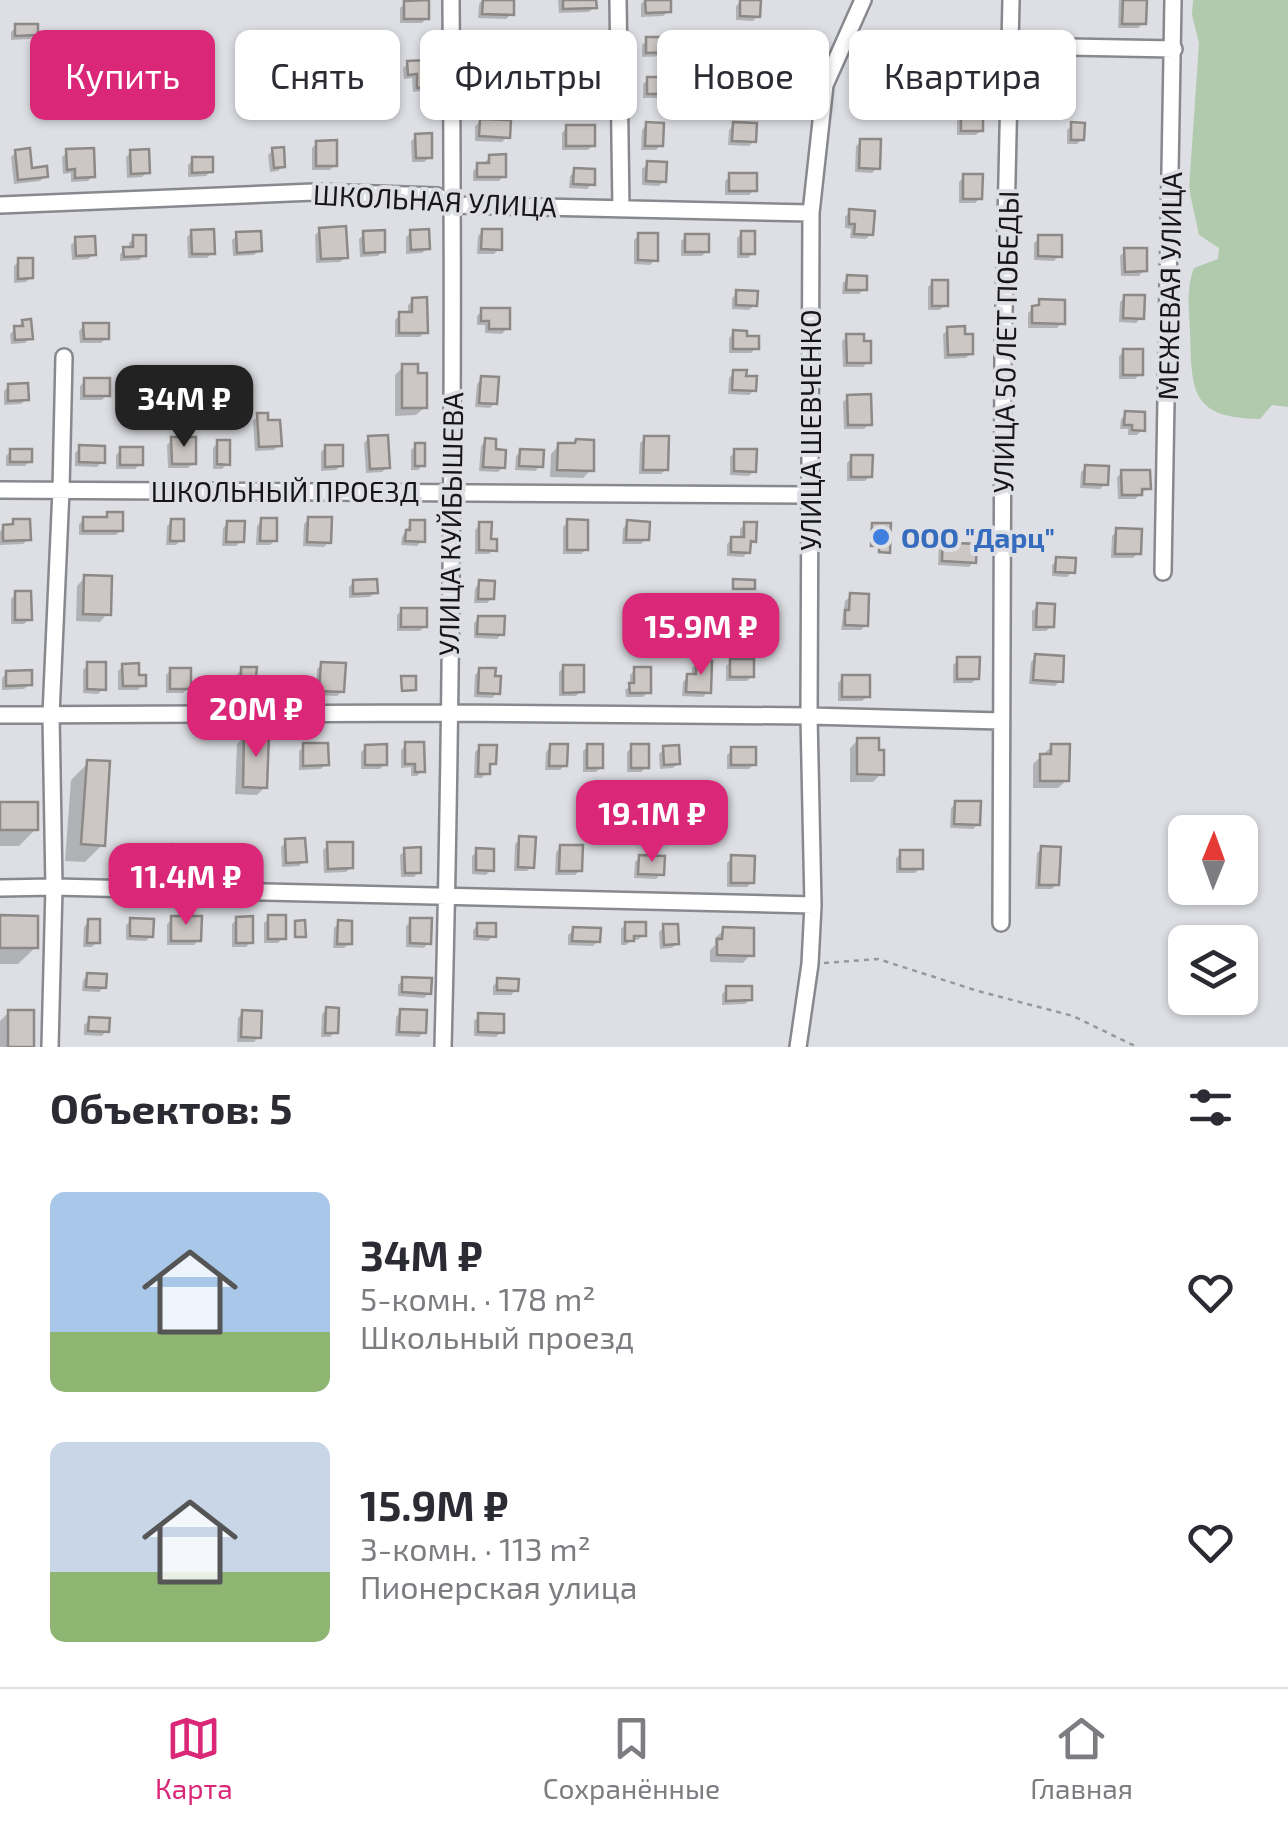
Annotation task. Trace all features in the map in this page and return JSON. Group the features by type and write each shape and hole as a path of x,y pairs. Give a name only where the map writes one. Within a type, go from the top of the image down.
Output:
{"street":[{"name":"УЛИЦА КУЙБЫШЕВА","path":"443,1047 452,0"},
{"path":"618,0 621,209"},
{"name":"УЛИЦА ШЕВЧЕНКО","path":"798,1047 810,964 813,905 809,716 811,213 824,85 863,0"},
{"name":"УЛИЦА 50 ЛЕТ ПОБЕДЫ","path":"1010,30 1011,0"},
{"name":"МЕЖЕВАЯ УЛИЦА","path":"1164,572 1174,0"},
{"path":"1076,47 1174,48"},
{"name":"УЛИЦА 50 ЛЕТ ПОБЕДЫ","path":"1001,923 1003,356 1008,120"},
{"name":"ШКОЛЬНАЯ УЛИЦА","path":"0,205 314,192 437,196 453,205 811,213"},
{"path":"50,1047 54,888 51,715 64,357"},
{"name":"ШКОЛЬНЫЙ ПРОЕЗД","path":"0,490 810,495"},
{"path":"0,714 448,713 1001,721"},
{"path":"0,888 813,905"}],"path":[{"path":"810,964 878,959 1073,1016 1137,1047"}],"green space":[{"path":"1193,0 1288,0 1288,407 1272,405 1260,419 1219,413 1207,406 1194,385 1191,276 1194,268 1218,259 1219,248 1199,235 1189,189 1199,43 1192,15"}],"building":[{"path":"429,0 429,19 404,19 404,1"},
{"path":"483,0 514,0 514,15 482,14"},
{"path":"563,0 596,0 597,8 563,9"},
{"path":"645,0 671,0 671,12 646,13"},
{"path":"740,0 761,0 760,17 740,16"},
{"path":"1123,0 1147,0 1146,24 1122,24"},
{"path":"15,24 38,24 38,30 30,30 30,35 15,36"},
{"path":"646,37 657,37 657,53 646,53"},
{"path":"420,60 420,88 417,74 408,75 407,61"},
{"path":"647,77 657,77 657,94 647,94"},
{"path":"480,120 511,120 510,138 479,136"},
{"path":"961,120 983,120 983,131 961,131"},
{"path":"646,122 664,123 663,146 645,146"},
{"path":"733,122 757,123 756,142 732,141"},
{"path":"1071,122 1085,123 1084,140 1071,140"},
{"path":"566,125 595,125 595,146 566,146"},
{"path":"432,133 432,158 416,158 415,134"},
{"path":"860,139 881,139 880,169 859,168"},
{"path":"337,140 337,166 316,166 316,141"},
{"path":"284,147 285,167 274,168 272,148"},
{"path":"30,148 32,168 47,166 48,177 18,180 15,150"},
{"path":"94,148 95,177 75,178 75,169 67,170 66,149"},
{"path":"149,149 150,173 131,174 130,150"},
{"path":"506,154 506,177 477,177 477,163 489,163 489,155"},
{"path":"192,157 213,157 213,172 192,173"},
{"path":"647,161 667,162 666,182 646,181"},
{"path":"574,168 595,169 595,185 573,184"},
{"path":"729,173 757,173 757,191 729,191"},
{"path":"963,174 983,174 982,199 963,199"},
{"path":"849,209 875,211 873,235 854,234"},
{"path":"346,226 348,258 321,259 319,228"},
{"path":"214,229 215,254 192,254 191,230"},
{"path":"429,229 430,249 411,250 410,230"},
{"path":"482,229 502,229 502,250 481,249"},
{"path":"385,230 385,252 364,253 363,231"},
{"path":"261,231 262,251 237,253 236,232"},
{"path":"741,231 755,231 755,254 741,254"},
{"path":"638,233 658,233 658,261 638,260"},
{"path":"685,234 709,234 709,252 685,252"},
{"path":"133,235 146,235 146,256 124,257 123,247 133,247"},
{"path":"1038,235 1062,235 1062,257 1038,256"},
{"path":"95,236 96,255 76,256 75,237"},
{"path":"1124,248 1147,248 1147,271 1125,272"},
{"path":"18,258 33,258 33,278 18,279"},
{"path":"847,275 867,276 867,290 846,290"},
{"path":"932,280 948,280 948,306 932,306"},
{"path":"736,290 758,291 757,306 736,305"},
{"path":"1124,295 1145,295 1144,319 1123,318"},
{"path":"427,297 428,333 399,333 399,312 412,312 412,298"},
{"path":"1039,299 1065,300 1065,324 1032,323 1032,306 1039,305"},
{"path":"481,308 510,308 510,329 489,329 489,321 481,321"},
{"path":"31,319 33,339 15,340 14,326 23,326 22,320"},
{"path":"83,323 109,323 109,339 84,339"},
{"path":"965,326 965,334 973,334 973,354 948,355 947,327"},
{"path":"733,330 759,336 759,349 733,349"},
{"path":"846,334 864,334 864,341 871,341 871,363 847,363"},
{"path":"1123,349 1143,349 1143,375 1123,375"},
{"path":"402,364 418,364 418,373 427,373 427,408 402,408"},
{"path":"733,370 747,370 746,376 757,376 756,391 732,390"},
{"path":"481,376 499,377 497,404 479,403"},
{"path":"84,378 110,378 110,396 84,396"},
{"path":"28,383 29,400 8,401 8,384"},
{"path":"871,394 872,425 848,425 847,395"},
{"path":"1125,411 1145,412 1145,431 1124,425"},
{"path":"257,413 268,413 268,420 280,420 282,446 259,447"},
{"path":"388,435 390,468 370,469 368,436"},
{"path":"644,436 669,436 668,470 643,470"},
{"path":"171,437 196,437 196,464 172,464"},
{"path":"485,438 496,439 496,449 506,450 505,468 483,467"},
{"path":"576,439 594,440 594,471 557,470 558,443 575,443"},
{"path":"217,440 230,440 230,465 217,464"},
{"path":"415,443 425,443 425,466 415,466"},
{"path":"79,445 105,446 105,463 79,462"},
{"path":"325,445 343,445 343,466 325,467"},
{"path":"120,447 143,447 143,465 120,465"},
{"path":"10,449 32,449 32,462 10,462"},
{"path":"520,449 544,450 543,467 519,466"},
{"path":"734,449 757,449 756,472 734,471"},
{"path":"851,455 873,455 872,477 851,477"},
{"path":"1085,465 1109,466 1108,485 1084,484"},
{"path":"1121,470 1150,470 1151,489 1142,489 1142,495 1122,495"},
{"path":"107,512 123,512 123,531 83,531 83,517 107,517"},
{"path":"308,517 332,517 331,543 307,542"},
{"path":"261,518 277,518 277,541 260,541"},
{"path":"13,519 30,519 31,540 3,541 3,525 13,524"},
{"path":"171,519 184,519 184,541 170,541"},
{"path":"567,519 588,520 588,550 567,550"},
{"path":"410,520 425,520 425,542 405,541"},
{"path":"627,520 650,522 649,540 626,540"},
{"path":"227,521 245,521 244,542 226,542"},
{"path":"479,522 492,522 491,539 497,539 497,551 479,550"},
{"path":"744,522 757,522 756,542 751,541 750,553 731,552 731,537 744,537"},
{"path":"872,523 891,523 890,553 871,546"},
{"path":"1116,528 1142,529 1141,554 1115,554"},
{"path":"943,533 959,533 958,543 977,544 976,563 942,561"},
{"path":"1056,557 1076,558 1075,573 1055,572"},
{"path":"84,575 112,576 111,615 83,614"},
{"path":"377,579 378,593 353,594 353,580"},
{"path":"733,579 755,580 755,589 733,589"},
{"path":"479,580 495,581 494,599 478,599"},
{"path":"15,591 31,591 32,620 15,620"},
{"path":"850,593 869,594 868,626 845,625"},
{"path":"1037,603 1055,604 1054,627 1036,627"},
{"path":"401,608 427,608 427,627 401,627"},
{"path":"478,616 505,616 504,635 477,634"},
{"path":"754,617 754,627 731,628 730,618"},
{"path":"1035,654 1064,656 1063,682 1033,680"},
{"path":"957,657 980,657 979,679 957,679"},
{"path":"730,659 754,659 754,677 730,677"},
{"path":"696,661 712,661 711,693 686,692 687,674 696,674"},
{"path":"87,662 106,662 106,690 87,689"},
{"path":"321,662 346,663 344,692 319,691"},
{"path":"139,663 139,675 146,675 146,686 123,686 122,664"},
{"path":"563,665 584,665 584,692 563,693"},
{"path":"241,667 257,667 256,677 269,677 268,691 241,691"},
{"path":"634,667 651,667 651,693 630,693"},
{"path":"170,668 191,668 191,689 170,689"},
{"path":"479,668 496,668 495,676 501,676 500,694 478,693"},
{"path":"32,670 32,685 6,686 6,671"},
{"path":"842,675 870,675 870,697 842,697"},
{"path":"401,676 416,676 416,690 402,691"},
{"path":"244,733 269,734 267,788 243,787"},
{"path":"857,738 879,738 879,750 884,750 884,775 857,774"},
{"path":"405,742 424,742 425,772 415,772 415,764 405,764"},
{"path":"303,743 328,743 329,765 303,766"},
{"path":"387,744 387,765 365,765 365,745"},
{"path":"550,744 568,744 567,766 549,766"},
{"path":"587,744 603,744 603,768 587,768"},
{"path":"631,744 649,744 649,768 631,768"},
{"path":"1051,744 1070,744 1069,781 1040,781 1040,754 1051,754"},
{"path":"479,745 497,745 496,764 490,764 490,774 478,774"},
{"path":"679,745 680,764 664,765 663,746"},
{"path":"731,747 756,747 756,765 731,765"},
{"path":"87,760 110,761 105,846 81,844"},
{"path":"955,801 981,801 980,825 954,824"},
{"path":"0,802 38,802 38,830 0,830"},
{"path":"519,836 536,837 534,868 518,867"},
{"path":"305,838 307,862 286,863 285,839"},
{"path":"327,842 353,842 353,868 328,869"},
{"path":"172,844 173,867 160,867 160,845"},
{"path":"560,845 583,845 582,871 559,871"},
{"path":"1041,846 1061,847 1059,885 1039,885"},
{"path":"421,847 421,873 405,873 404,848"},
{"path":"476,848 494,849 494,871 476,870"},
{"path":"900,850 923,850 923,869 900,869"},
{"path":"639,855 665,856 664,875 638,874"},
{"path":"731,855 755,856 754,883 731,883"},
{"path":"0,915 38,916 38,948 0,948"},
{"path":"268,915 286,915 286,939 268,939"},
{"path":"171,916 202,916 201,941 171,941"},
{"path":"253,916 253,943 236,943 236,917"},
{"path":"130,918 154,919 153,937 130,936"},
{"path":"410,918 432,918 431,944 410,943"},
{"path":"88,919 100,919 100,943 87,943"},
{"path":"305,920 306,937 295,937 295,921"},
{"path":"338,920 352,921 352,944 337,944"},
{"path":"625,922 646,922 646,936 625,941"},
{"path":"477,923 496,923 496,937 477,936"},
{"path":"663,924 678,924 679,944 664,945"},
{"path":"573,927 601,928 600,942 572,941"},
{"path":"723,927 754,928 754,956 717,955 717,939 722,939"},
{"path":"87,973 107,974 106,988 86,987"},
{"path":"402,977 432,978 431,994 402,992"},
{"path":"497,978 519,979 518,991 497,990"},
{"path":"726,986 752,986 752,1000 726,1001"},
{"path":"326,1007 339,1008 338,1033 325,1033"},
{"path":"400,1009 427,1010 426,1033 399,1032"},
{"path":"8,1010 34,1010 34,1047 8,1047"},
{"path":"242,1010 262,1011 261,1038 241,1037"},
{"path":"478,1013 504,1014 504,1033 478,1032"},
{"path":"89,1017 110,1018 109,1032 88,1031"}],"place":[{"name":"ООО \"Дарц\"","path":"881,537"}]}
